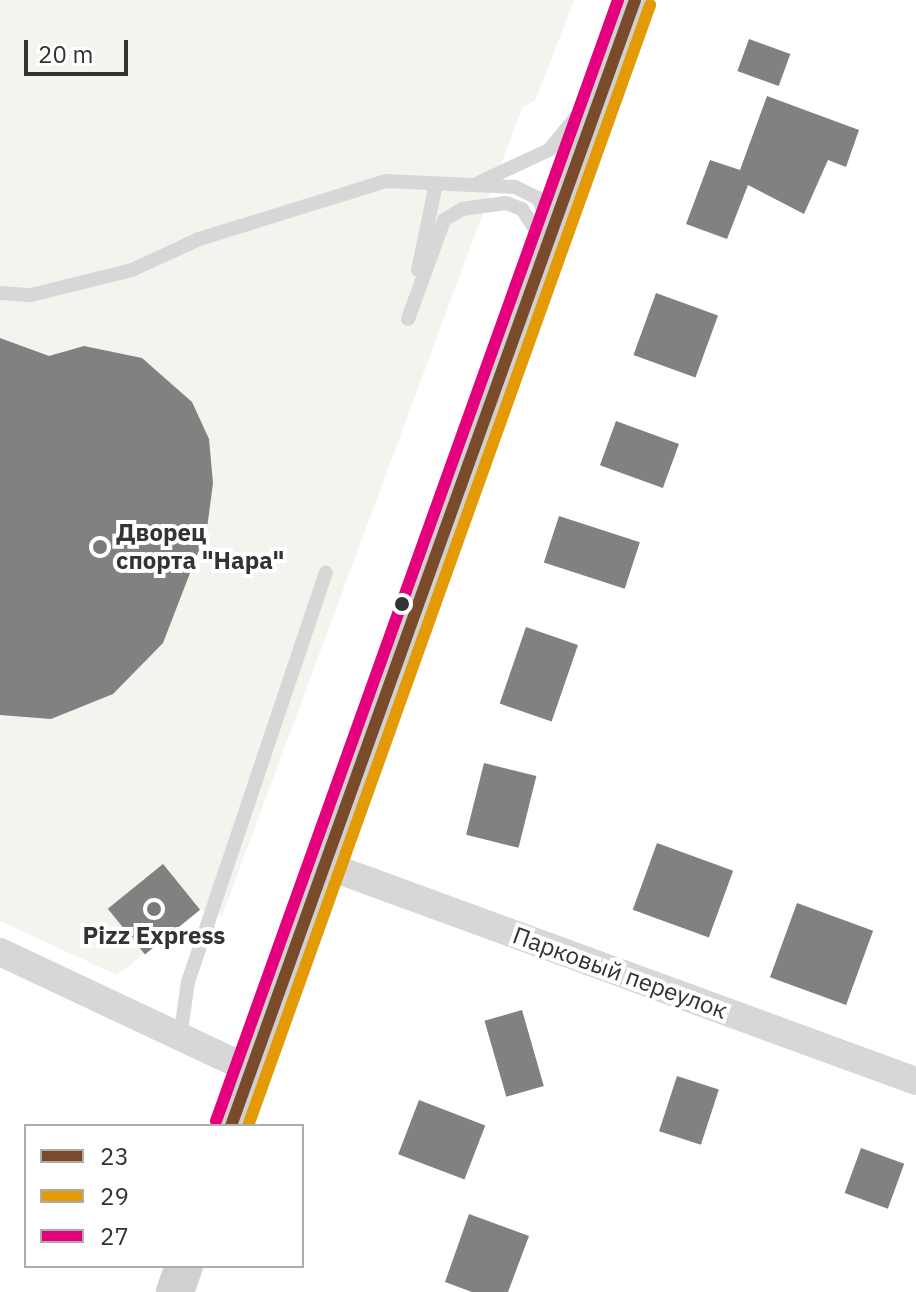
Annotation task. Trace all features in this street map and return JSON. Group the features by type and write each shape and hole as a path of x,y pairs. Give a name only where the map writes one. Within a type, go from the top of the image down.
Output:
{"main road":[{"path":"232,1124 634,2"},
{"path":"175,1292 183,1268"}],"street":[{"name":"Парковый переулок","path":"325,865 916,1081"},
{"path":"0,952 251,1070"}],"lane":[{"path":"480,182 532,160 567,133 618,44 634,2"},
{"path":"0,293 31,295 132,270 199,239 386,181 436,184 480,182 515,187 538,198 550,227 546,249"},
{"path":"436,184 408,319 444,220 462,209 506,203 522,209 546,249"},
{"path":"180,1037 188,982 326,573"}],"shaded area":[{"path":"0,0 574,0 536,99 522,108 222,916 200,910 163,865 109,909 144,954 117,975 0,921"}],"building":[{"path":"749,39 790,54 779,86 737,71"},
{"path":"767,96 859,130 846,167 828,160 804,214 748,185 727,239 686,224 710,160 740,170"},
{"path":"656,293 718,316 695,378 633,355"},
{"name":"Дворец спорта \"Нара\"","path":"0,338 49,356 84,346 142,358 192,402 209,439 213,483 207,529 163,643 113,694 51,719 0,715"},
{"path":"616,421 679,444 663,488 600,465"},
{"path":"559,516 640,542 625,589 544,563"},
{"path":"526,627 578,645 552,721 500,704"},
{"path":"484,763 536,776 518,848 466,835"},
{"path":"657,843 733,871 709,937 633,910"},
{"name":"Pizz Express","path":"163,864 200,910 145,955 108,909"},
{"path":"797,903 873,931 846,1005 770,977"},
{"path":"522,1010 544,1086 506,1097 485,1021"},
{"path":"677,1076 719,1090 701,1145 659,1131"},
{"path":"419,1100 485,1125 464,1180 398,1154"},
{"path":"861,1148 904,1164 888,1209 845,1193"},
{"path":"469,1214 529,1236 508,1292 472,1292 445,1282"}],"transit line":[{"name":"27","path":"216,1121 618,0"},
{"name":"23","path":"232,1124 635,0"},
{"name":"29","path":"249,1124 650,5"}],"place":[{"name":"Дворец спорта \"Нара\"","path":"100,547"},
{"name":"Pizz Express","path":"154,909"}]}
